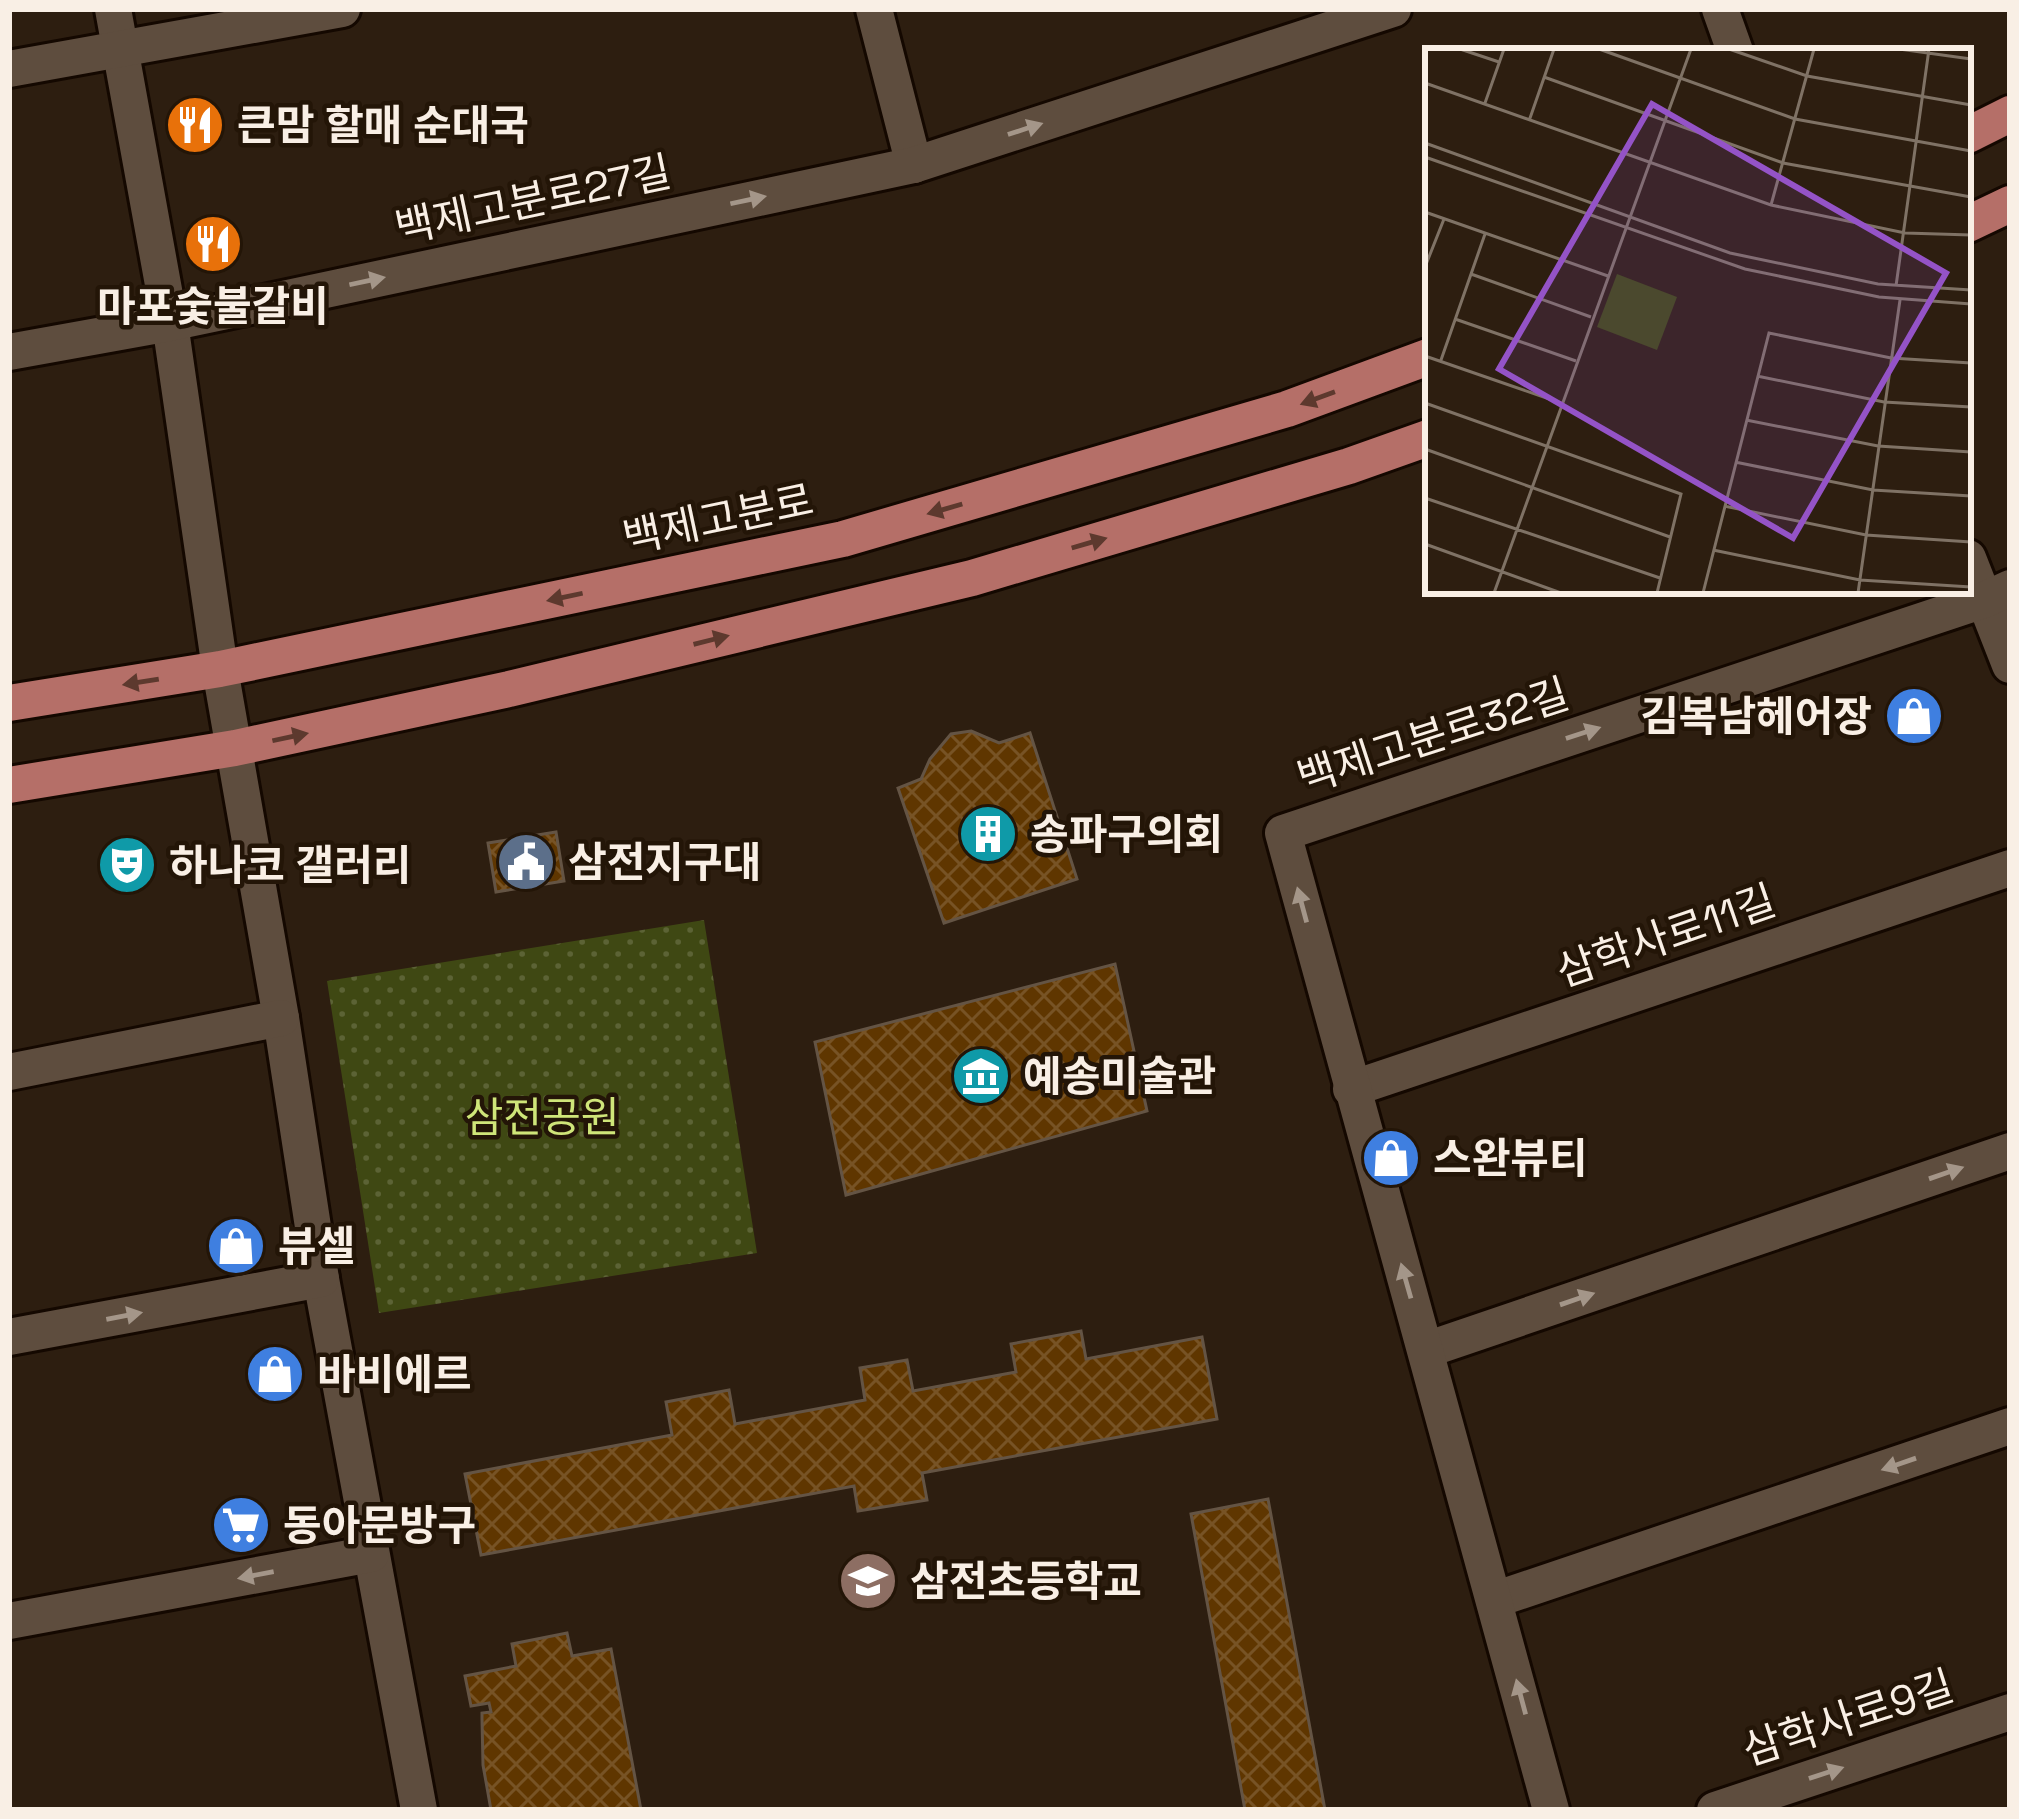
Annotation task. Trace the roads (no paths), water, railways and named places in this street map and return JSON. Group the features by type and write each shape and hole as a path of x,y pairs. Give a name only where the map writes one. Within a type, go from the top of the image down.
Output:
{"main road":[{"path":"1971,134 2010,115"},
{"path":"1971,223 2010,204"},
{"name":"백제고분로","path":"9,703 220,669 842,539 1287,410 1425,358"},
{"path":"9,785 235,748 509,689 972,578 1425,439"}],"street":[{"path":"113,9 170,323 220,669 321,1279 418,1810"},
{"path":"9,69 342,9"},
{"path":"874,9 914,165"},
{"name":"백제고분로27길","path":"9,352 170,323 914,165 1393,9"},
{"path":"1720,9 1734,48"},
{"path":"1971,562 1997,594 2010,665"},
{"name":"백제고분로32길","path":"1551,1810 1283,833 1997,594"},
{"name":"삼학사로11길","path":"1351,1089 2010,868"},
{"path":"9,1072 281,1018"},
{"path":"1426,1350 2010,1151"},
{"path":"9,1337 321,1279"},
{"path":"1494,1600 2010,1426"},
{"path":"9,1621 371,1553"},
{"name":"삼학사로9길","path":"1715,1810 2010,1712"}],"place":[{"name":"큰맘 할매 순대국","path":"195,125"},
{"name":"마포숯불갈비","path":"213,244"},
{"name":"김복남헤어장","path":"1914,716"},
{"name":"송파구의회","path":"988,834"},
{"name":"삼전지구대","path":"526,862"},
{"name":"하나코 갤러리","path":"127,865"},
{"name":"예송미술관","path":"981,1076"},
{"name":"스완뷰티","path":"1391,1158"},
{"name":"뷰셀","path":"236,1246"},
{"name":"바비에르","path":"275,1374"},
{"name":"동아문방구","path":"241,1525"},
{"name":"삼전초등학교","path":"868,1581"}],"park label":[{"name":"삼전공원","path":"542,1117"}]}
